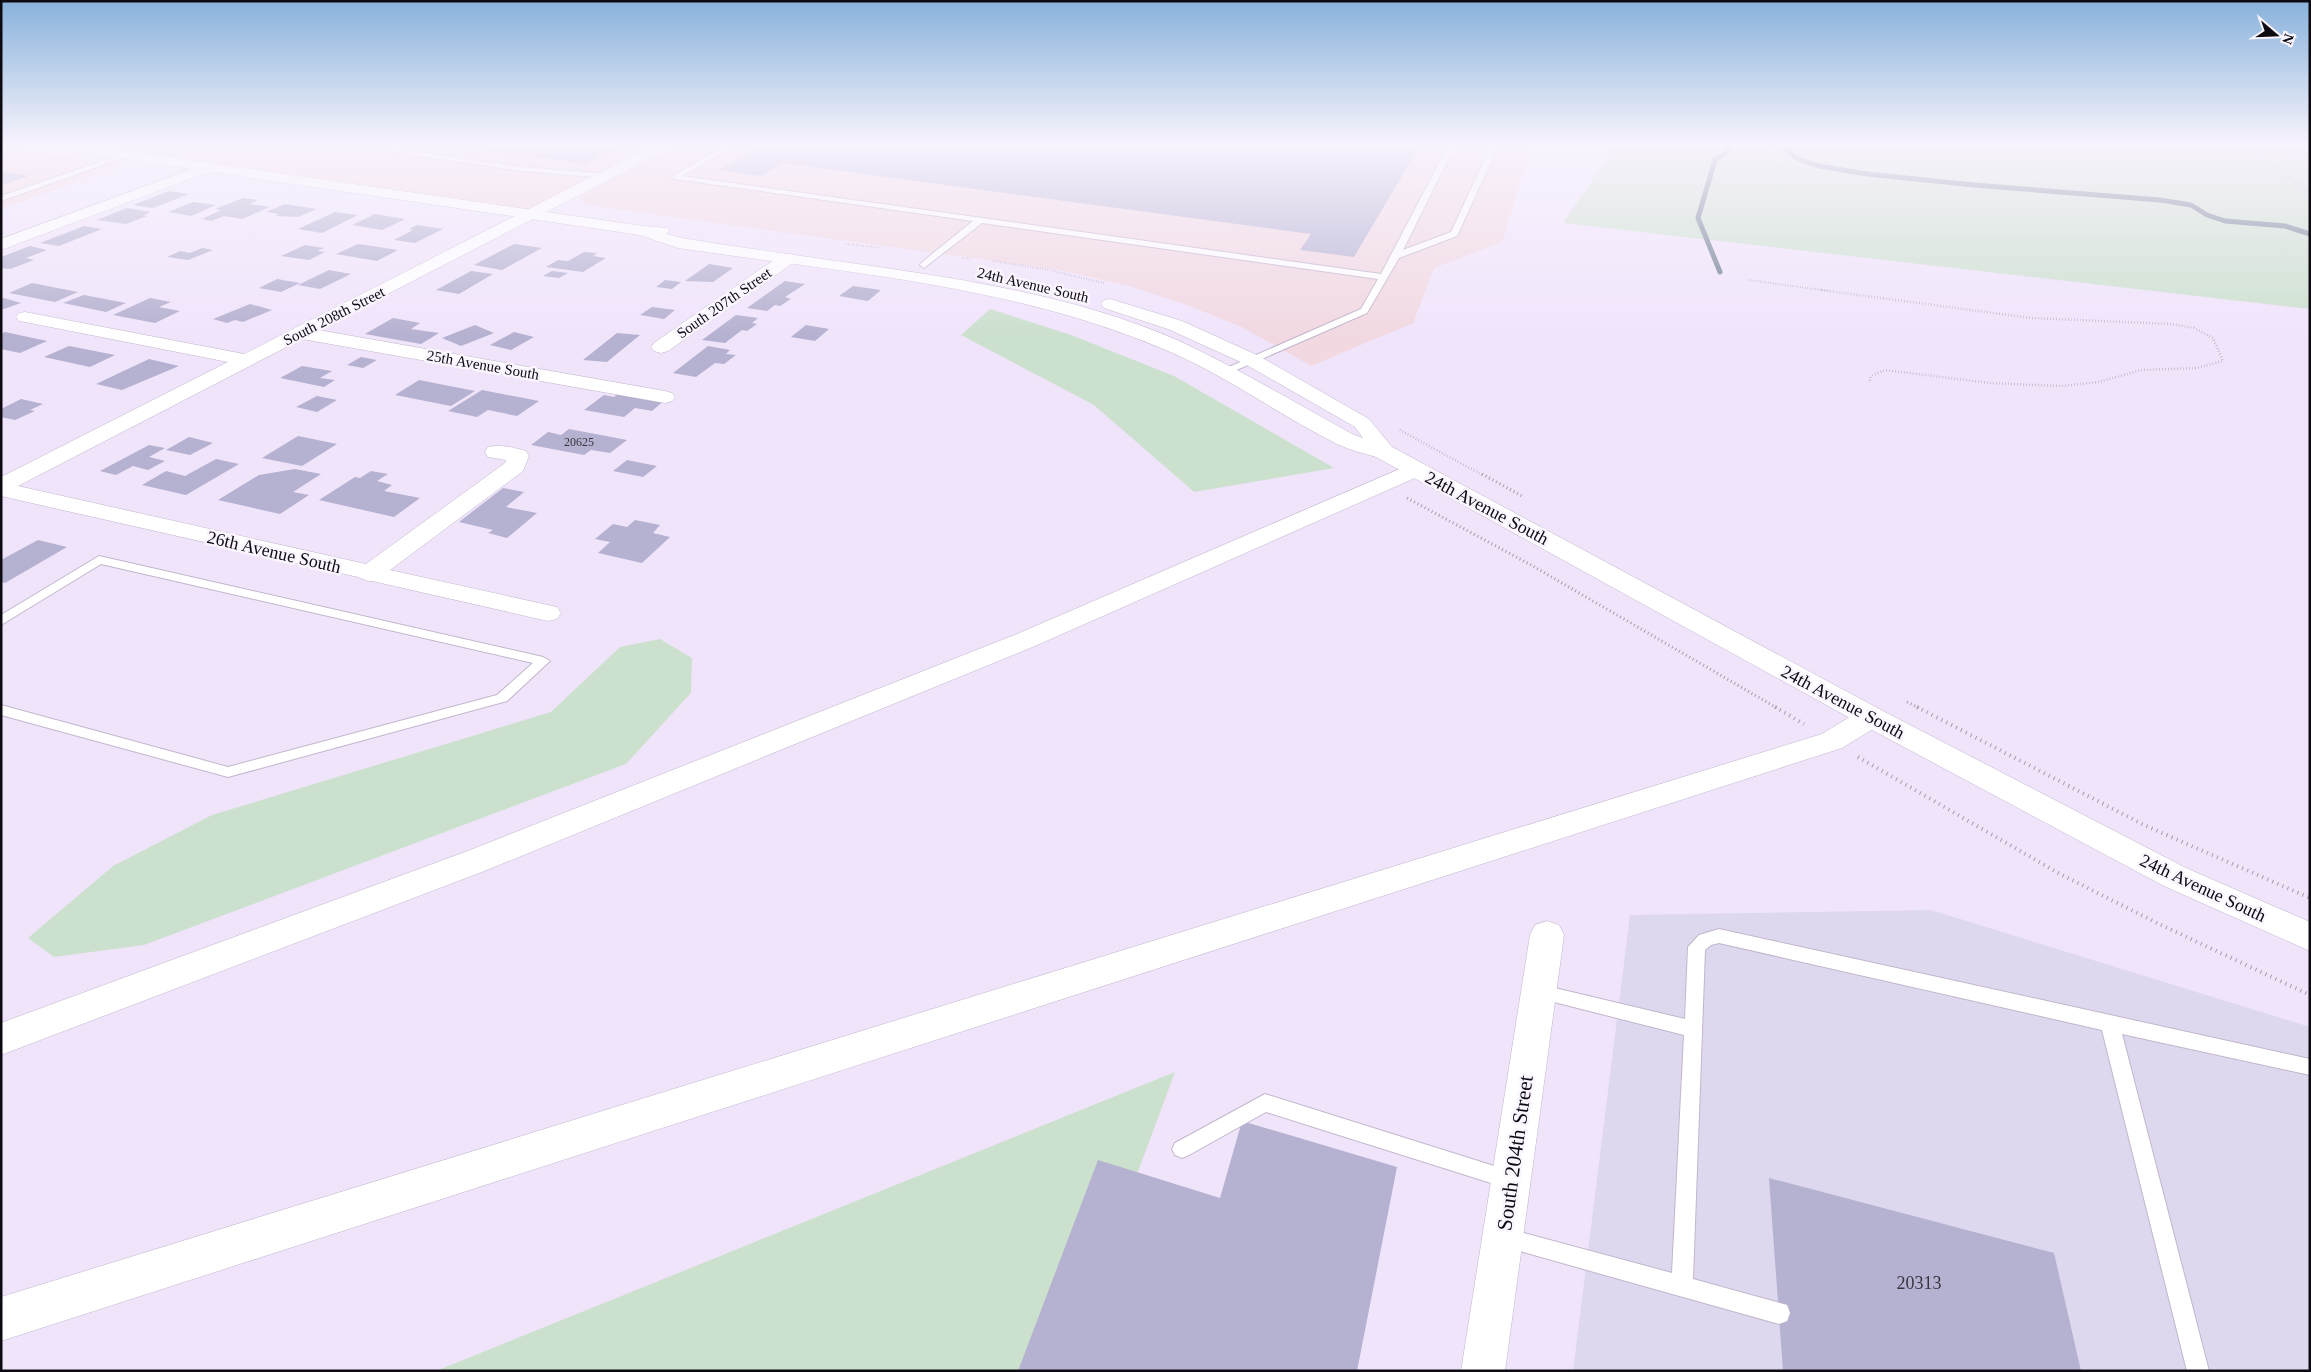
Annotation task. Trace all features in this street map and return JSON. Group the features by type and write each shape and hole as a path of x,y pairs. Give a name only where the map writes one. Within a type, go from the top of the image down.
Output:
{"main road":[{"path":"1,245 99,208"},
{"name":"24th Avenue South","path":"483,208 643,231 694,232 1020,279 1064,291"},
{"name":"South 208th Street","path":"1,488 545,208"},
{"name":"24th Avenue South","path":"643,231 678,243 954,283 1018,296 1090,315 1169,344 1225,372 1346,440 1384,452 1870,717 2175,877 2310,937"},
{"name":"South 207th Street","path":"661,347 787,259"},
{"name":"24th Avenue South","path":"1090,298 1175,324 1252,360 1362,423 1384,452"},
{"path":"25,317 247,360"},
{"name":"25th Avenue South","path":"301,333 665,397"},
{"path":"368,574 515,466 518,456 496,452"},
{"path":"1,1039 476,861 1026,640 1416,469"},
{"name":"26th Avenue South","path":"1,488 368,574 548,613"},
{"path":"1,1319 1832,741 1870,717"},
{"name":"South 204th Street","path":"1483,1371 1547,936"}],"lane":[{"path":"895,208 1384,277"},
{"path":"1225,372 1364,311 1396,256 1420,208"},
{"path":"1396,256 1454,234 1466,208"},
{"path":"924,265 980,220"},
{"path":"1,621 99,560 543,661 502,698 228,772 1,710"},
{"path":"1682,1287 1697,947 1705,940 1719,936 2310,1067"},
{"path":"1538,991 1692,1029"},
{"path":"2110,1024 2198,1371"},
{"path":"1182,1149 1265,1102 1511,1180"},
{"path":"1502,1237 1779,1314"}],"path":[{"path":"1748,280 2031,318 2171,324 2194,328 2213,338 2223,361 2198,368 2141,370 2099,382 2061,386 1990,383 1885,370 1871,376 1869,383"},
{"path":"1395,427 1525,498"},
{"path":"1383,485 1531,565 1750,691 1914,790 2060,874 2157,923 2310,995"},
{"path":"1903,701 2144,825 2310,898"}],"shaded area":[{"path":"498,208 531,208 523,212"},
{"path":"608,208 1512,208 1502,242 1434,268 1413,323 1311,366 1242,327 1187,305 1129,286 1059,270"},
{"path":"1931,910 2310,1027 2310,1371 1573,1371 1630,915"}],"green space":[{"path":"1573,208 2310,208 2310,309 1563,223"},
{"path":"990,309 1071,335 1174,376 1334,468 1194,492 1094,405 961,335"},
{"path":"660,639 692,658 691,693 626,764 144,945 54,957 28,938 113,866 212,815 551,712 620,647"},
{"path":"1175,1072 1064,1371 436,1371"}],"building":[{"path":"127,208 151,212 143,215 147,216 126,224 97,220"},
{"path":"178,208 209,208 191,216 168,212"},
{"path":"268,208 242,219 224,216 211,221 202,219 221,210 215,209"},
{"path":"275,208 317,209 298,217 276,216 279,214 266,212"},
{"path":"1117,208 1383,208 1354,257 1300,250 1311,234"},
{"path":"335,212 358,215 322,233 298,229"},
{"path":"375,214 405,219 382,230 352,225"},
{"path":"417,225 443,229 415,243 394,240 413,230 409,229"},
{"path":"84,226 102,229 59,246 40,243"},
{"path":"358,244 398,250 377,261 336,254"},
{"path":"514,244 542,248 502,270 474,265"},
{"path":"305,245 324,248 317,251 325,252 309,260 281,256"},
{"path":"30,246 47,250 26,258 34,260 10,269 1,268 1,257"},
{"path":"202,248 213,250 188,260 167,257 180,251 190,253"},
{"path":"584,252 597,253 593,256 606,258 583,272 546,267 558,260 568,261"},
{"path":"709,264 733,268 713,282 685,281"},
{"path":"329,270 351,274 320,289 298,285"},
{"path":"471,271 493,274 459,294 436,290"},
{"path":"552,271 568,273 559,278 543,276"},
{"path":"277,279 300,283 281,292 259,288"},
{"path":"665,280 681,282 672,289 656,287"},
{"path":"785,281 805,284 785,297 791,299 780,306 775,305 767,311 747,308"},
{"path":"32,283 78,292 55,302 9,293"},
{"path":"853,286 881,290 868,301 839,296"},
{"path":"84,295 126,303 106,312 63,303"},
{"path":"4,298 21,303 1,310 1,299"},
{"path":"150,298 171,302 159,307 180,311 155,323 113,315"},
{"path":"250,304 272,310 243,322 235,320 227,323 213,319"},
{"path":"652,307 675,310 664,319 640,315"},
{"path":"736,315 758,318 752,323 757,324 747,331 742,330 725,343 702,340"},
{"path":"393,318 420,323 411,329 439,333 421,344 365,334"},
{"path":"475,325 494,333 461,346 442,338"},
{"path":"806,325 829,329 815,341 791,337"},
{"path":"5,332 47,341 20,353 1,349 1,334"},
{"path":"514,332 534,337 511,350 490,345"},
{"path":"617,333 640,335 607,362 583,360"},
{"path":"69,346 115,355 90,367 44,357"},
{"path":"708,346 730,350 726,354 736,355 724,364 715,363 696,377 673,373"},
{"path":"361,357 377,360 363,368 347,365"},
{"path":"149,359 179,366 122,390 96,384"},
{"path":"302,366 332,371 320,378 335,380 324,387 280,378"},
{"path":"419,380 475,391 451,406 395,395"},
{"path":"482,390 539,401 517,416 488,410 477,417 448,411"},
{"path":"620,392 665,400 652,411 635,408 624,417 584,410 604,395 614,397"},
{"path":"317,396 337,400 317,412 296,407"},
{"path":"21,399 43,404 30,410 35,411 15,420 1,417 1,409"},
{"path":"569,429 627,440 610,453 591,450 584,455 531,445 548,432 561,435"},
{"path":"298,436 337,444 302,466 262,458"},
{"path":"189,437 213,443 190,455 166,450"},
{"path":"149,445 165,448 149,457 165,461 148,470 133,466 116,475 100,471"},
{"path":"216,459 239,464 186,495 142,485 166,471 185,476"},
{"path":"627,460 657,466 643,477 613,471"},
{"path":"295,469 321,474 293,492 309,495 280,514 218,500 259,475"},
{"path":"371,471 388,474 377,481 392,485 384,491 420,498 394,517 319,500 355,477 360,478"},
{"path":"503,488 524,492 506,507 537,513 507,538 488,533 493,530 459,522"},
{"path":"635,520 660,525 653,533 670,537 642,563 598,553 610,542 595,539 613,524 627,527"},
{"path":"38,540 67,547 5,583 1,582 1,560"},
{"path":"1242,1121 1397,1167 1357,1371 1018,1371 1098,1160 1220,1198"},
{"path":"1769,1178 2054,1253 2081,1371 1783,1371"}],"waterway":[{"path":"1701,208 1698,218 1720,272"},
{"path":"2196,208 2207,215 2225,221 2285,226 2310,234"}]}
